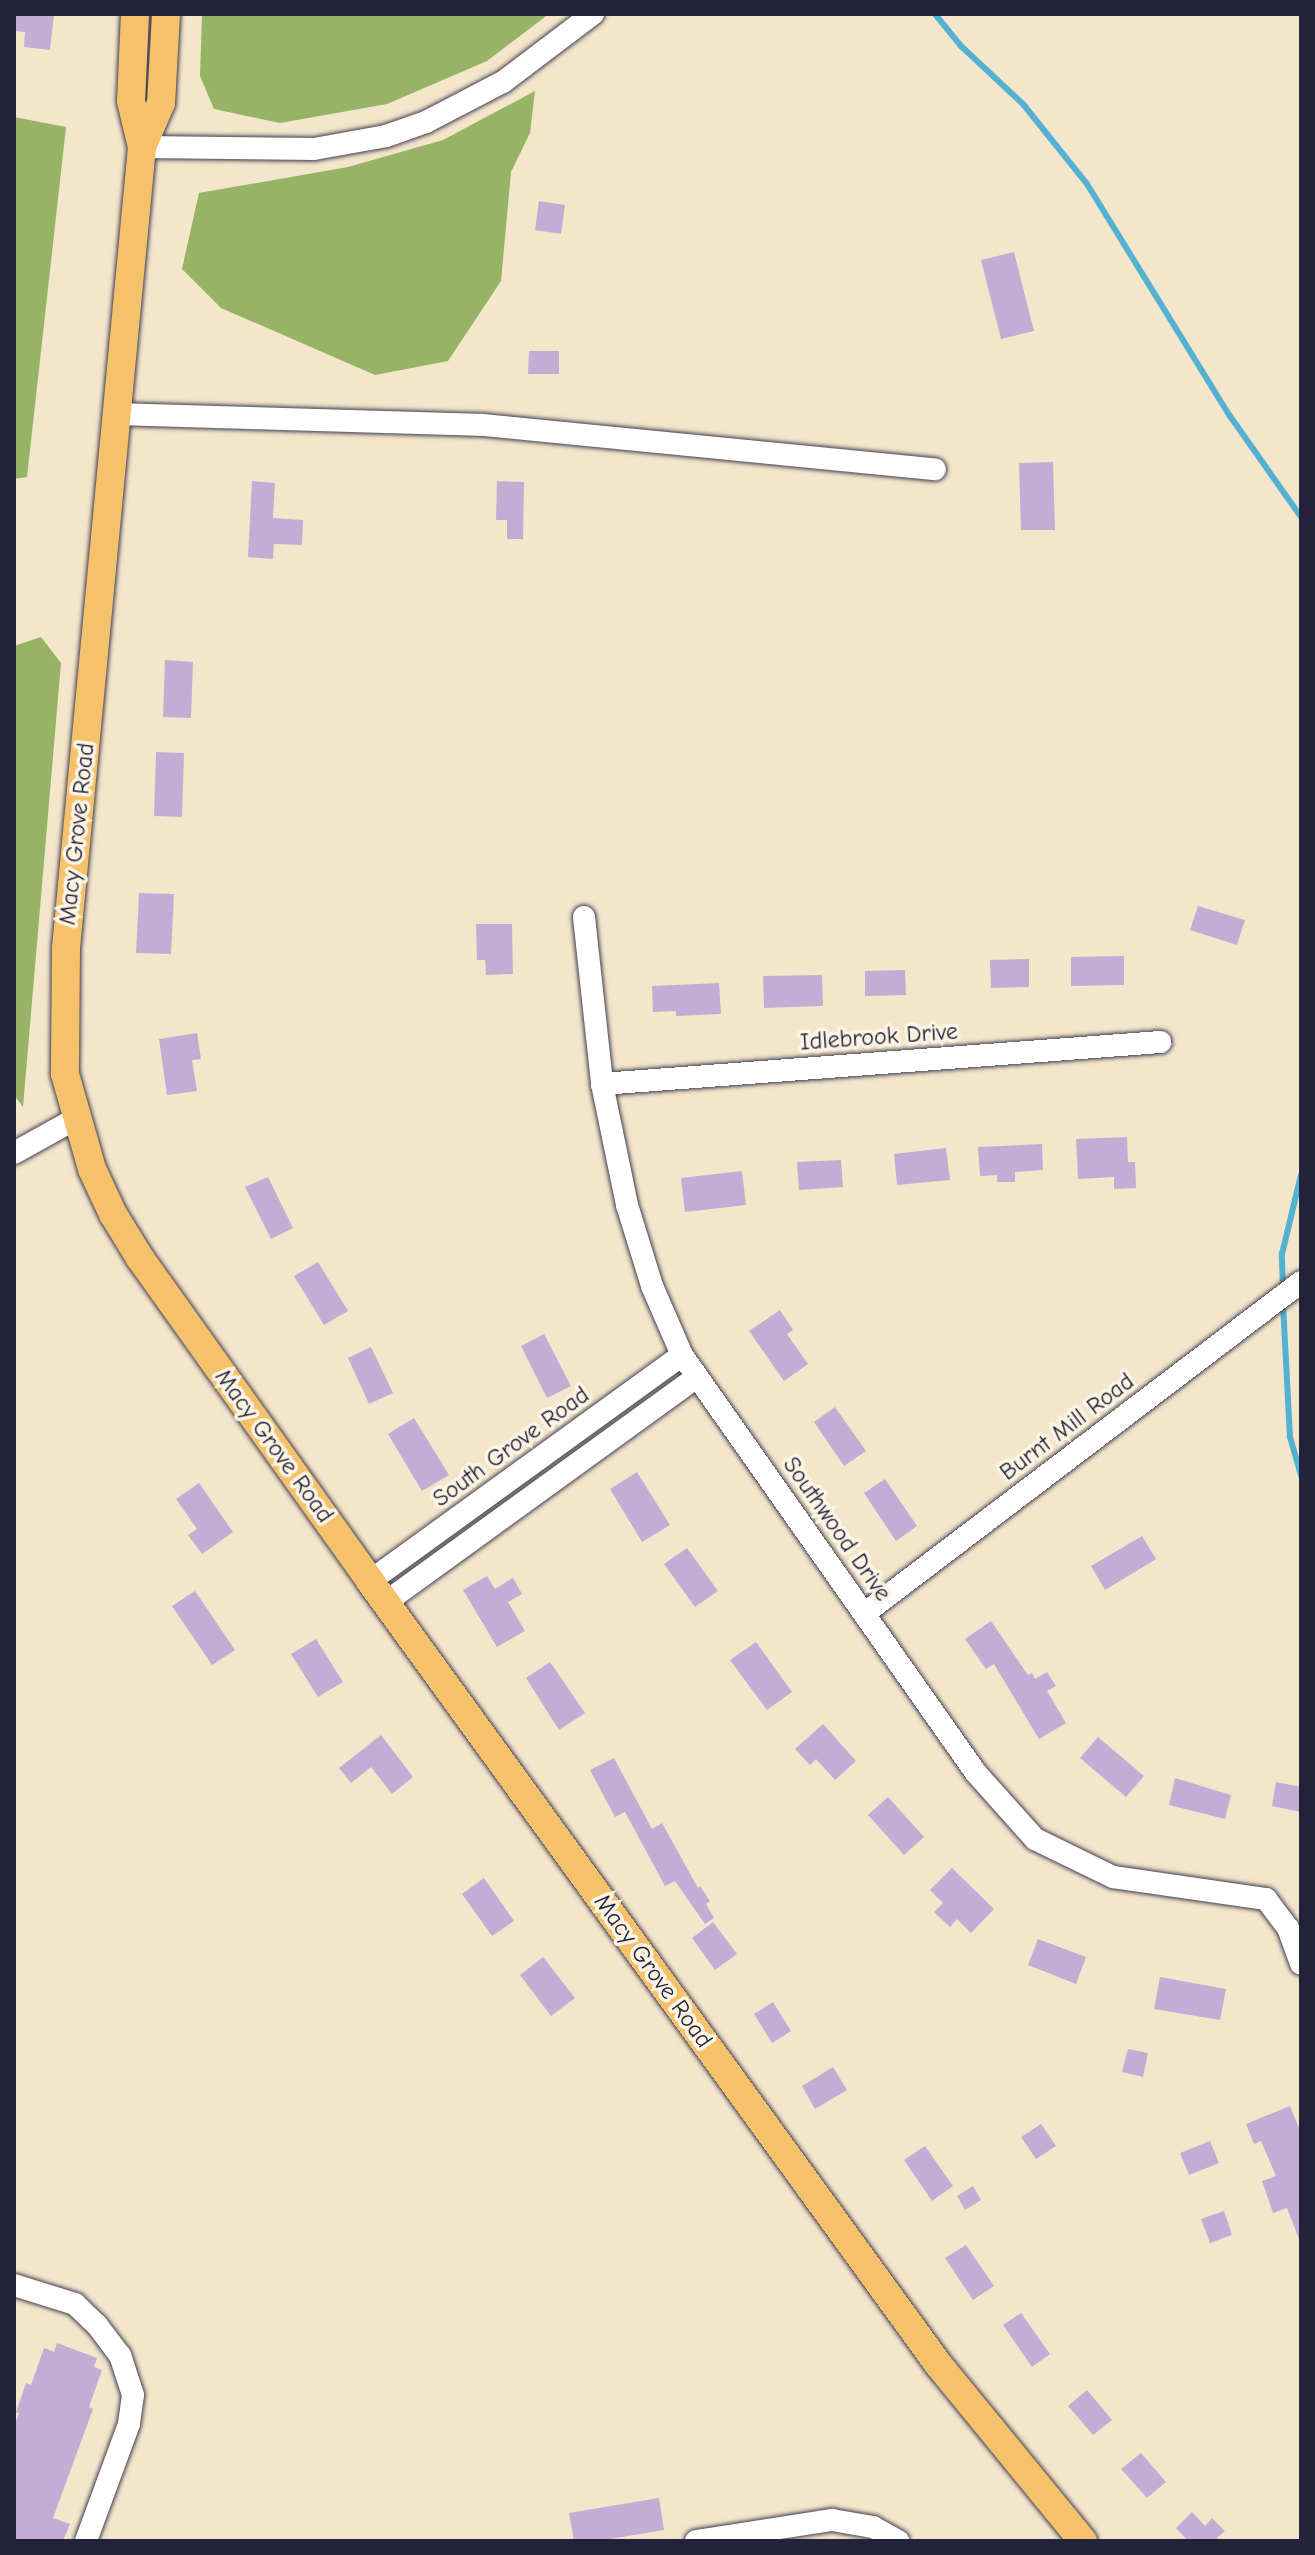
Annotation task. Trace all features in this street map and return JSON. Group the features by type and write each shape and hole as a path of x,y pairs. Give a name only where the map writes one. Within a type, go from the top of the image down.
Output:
{"main road":[{"name":"Macy Grove Road","path":"135,14 131,101 142,147"},
{"name":"Macy Grove Road","path":"166,14 161,103 142,147 66,948 65,1074 75,1119 92,1169 113,1214 140,1258 378,1592 938,2364 1083,2541"}],"street":[{"path":"142,147 314,149 386,136 439,116 503,82 593,14"},
{"path":"118,414 483,425 935,469"},
{"name":"Southwood Drive","path":"584,917 602,1084 631,1218 652,1286 682,1355 697,1377 976,1773 1035,1839 1113,1877 1266,1899 1288,1928 1301,1964"},
{"name":"Idlebrook Drive","path":"602,1084 1160,1042"},
{"path":"14,1153 75,1119"},
{"name":"Burnt Mill Road","path":"865,1613 1301,1282"},
{"name":"South Grove Road","path":"378,1592 682,1355"},
{"path":"378,1592 697,1377"},
{"path":"14,2285 75,2304 86,2314 120,2355 133,2395 129,2424 86,2541"},
{"path":"696,2541 832,2520 873,2527 898,2541"}],"green space":[{"path":"202,14 549,14 487,61 387,104 280,123 214,109 200,76"},
{"path":"535,91 530,133 511,172 501,281 448,361 375,375 221,308 182,269 199,193 348,167 443,140"},
{"path":"14,117 66,127 27,477 14,479"},
{"path":"41,637 61,663 23,1107 14,1095 14,646"}],"building":[{"path":"16,14 54,14 50,50 24,47 25,32 15,31"},
{"path":"539,201 565,205 561,234 535,230"},
{"path":"1014,252 1034,331 1001,339 981,260"},
{"path":"529,351 559,351 559,374 528,374"},
{"path":"1053,462 1055,530 1021,530 1019,463"},
{"path":"252,481 275,483 273,518 303,520 302,545 274,544 273,559 248,557"},
{"path":"497,481 524,482 523,539 507,539 507,520 496,520"},
{"path":"165,660 193,662 191,718 163,717"},
{"path":"156,752 184,753 182,817 154,816"},
{"path":"139,893 174,894 171,954 136,953"},
{"path":"1198,906 1245,920 1237,945 1190,930"},
{"path":"476,924 512,924 513,974 486,975 485,960 477,960"},
{"path":"1124,956 1124,985 1071,986 1071,957"},
{"path":"1029,959 1029,987 991,988 990,960"},
{"path":"905,970 906,995 865,996 865,971"},
{"path":"822,975 823,1006 764,1008 763,976"},
{"path":"719,983 721,1014 676,1016 676,1011 653,1012 652,986"},
{"path":"197,1033 201,1059 192,1060 197,1091 167,1095 159,1039"},
{"path":"1127,1137 1128,1162 1135,1162 1136,1188 1114,1189 1114,1177 1078,1179 1076,1139"},
{"path":"1042,1144 1043,1170 1015,1172 1015,1182 997,1182 997,1175 980,1176 978,1147"},
{"path":"946,1148 950,1180 897,1185 894,1154"},
{"path":"841,1160 843,1187 799,1190 797,1162"},
{"path":"742,1171 746,1205 685,1212 681,1178"},
{"path":"268,1177 293,1228 271,1239 245,1187"},
{"path":"318,1262 348,1311 324,1325 294,1276"},
{"path":"780,1310 793,1330 787,1334 808,1364 784,1381 749,1331"},
{"path":"544,1334 571,1386 547,1398 521,1346"},
{"path":"371,1347 393,1393 369,1404 348,1358"},
{"path":"835,1407 866,1451 844,1466 814,1422"},
{"path":"414,1418 449,1475 422,1491 388,1434"},
{"path":"637,1472 670,1525 642,1542 610,1489"},
{"path":"885,1479 917,1526 896,1541 864,1493"},
{"path":"199,1483 233,1532 202,1554 188,1535 197,1529 176,1499"},
{"path":"1142,1536 1156,1559 1105,1590 1091,1566"},
{"path":"687,1548 718,1591 695,1607 664,1564"},
{"path":"487,1576 495,1589 513,1578 522,1594 508,1602 525,1631 497,1647 463,1590"},
{"path":"195,1591 235,1650 212,1665 172,1606"},
{"path":"991,1621 1028,1675 1032,1673 1035,1679 1047,1672 1056,1686 1047,1691 1066,1723 1039,1739 994,1664 986,1669 965,1639"},
{"path":"316,1639 343,1682 318,1697 291,1654"},
{"path":"756,1642 792,1692 767,1710 730,1660"},
{"path":"550,1662 585,1713 559,1730 526,1678"},
{"path":"823,1724 856,1761 835,1780 816,1759 810,1765 795,1749"},
{"path":"381,1735 413,1777 392,1794 371,1767 351,1783 339,1768"},
{"path":"1098,1737 1144,1776 1126,1797 1080,1758"},
{"path":"614,1758 652,1829 662,1823 698,1888 700,1886 710,1901 706,1904 714,1918 705,1924 675,1881 665,1886 625,1812 615,1817 590,1770"},
{"path":"1175,1778 1231,1795 1225,1819 1169,1805"},
{"path":"1276,1782 1301,1787 1301,1812 1272,1806"},
{"path":"888,1797 924,1837 904,1855 868,1815"},
{"path":"952,1868 994,1909 971,1933 957,1919 950,1927 934,1912 943,1903 930,1890"},
{"path":"484,1878 514,1921 492,1936 462,1894"},
{"path":"713,1922 737,1954 715,1970 692,1938"},
{"path":"1038,1939 1086,1957 1076,1984 1028,1965"},
{"path":"543,1957 575,1998 551,2016 520,1975"},
{"path":"1160,1977 1226,1989 1220,2020 1154,2009"},
{"path":"773,2002 791,2031 772,2043 754,2014"},
{"path":"1128,2049 1148,2053 1143,2077 1122,2072"},
{"path":"833,2067 847,2090 815,2109 802,2086"},
{"path":"1290,2106 1301,2133 1299,2239 1287,2208 1273,2213 1262,2181 1276,2176 1261,2141 1254,2144 1246,2124"},
{"path":"1041,2124 1056,2146 1036,2159 1021,2137"},
{"path":"1210,2141 1219,2163 1189,2175 1180,2153"},
{"path":"925,2146 953,2186 932,2201 904,2160"},
{"path":"973,2186 981,2200 965,2210 957,2196"},
{"path":"1224,2211 1232,2235 1210,2243 1201,2219"},
{"path":"966,2245 994,2286 973,2300 945,2258"},
{"path":"1021,2313 1050,2354 1032,2367 1003,2325"},
{"path":"57,2343 97,2358 94,2367 102,2370 89,2407 93,2409 53,2518 70,2524 63,2541 14,2541 14,2427 19,2413 16,2412 26,2383 31,2385 44,2348 54,2352"},
{"path":"1087,2390 1112,2420 1093,2435 1068,2406"},
{"path":"1141,2453 1166,2482 1147,2498 1121,2469"},
{"path":"659,2498 664,2530 598,2541 574,2541 569,2513"},
{"path":"1192,2512 1205,2526 1212,2518 1225,2531 1217,2538 1219,2541 1188,2541 1176,2528"}],"waterway":[{"path":"935,14 961,46 1023,104 1087,184 1230,416 1301,517"},
{"path":"1283,1289 1282,1254 1301,1175"},
{"path":"1283,1304 1290,1437 1301,1475"}]}
